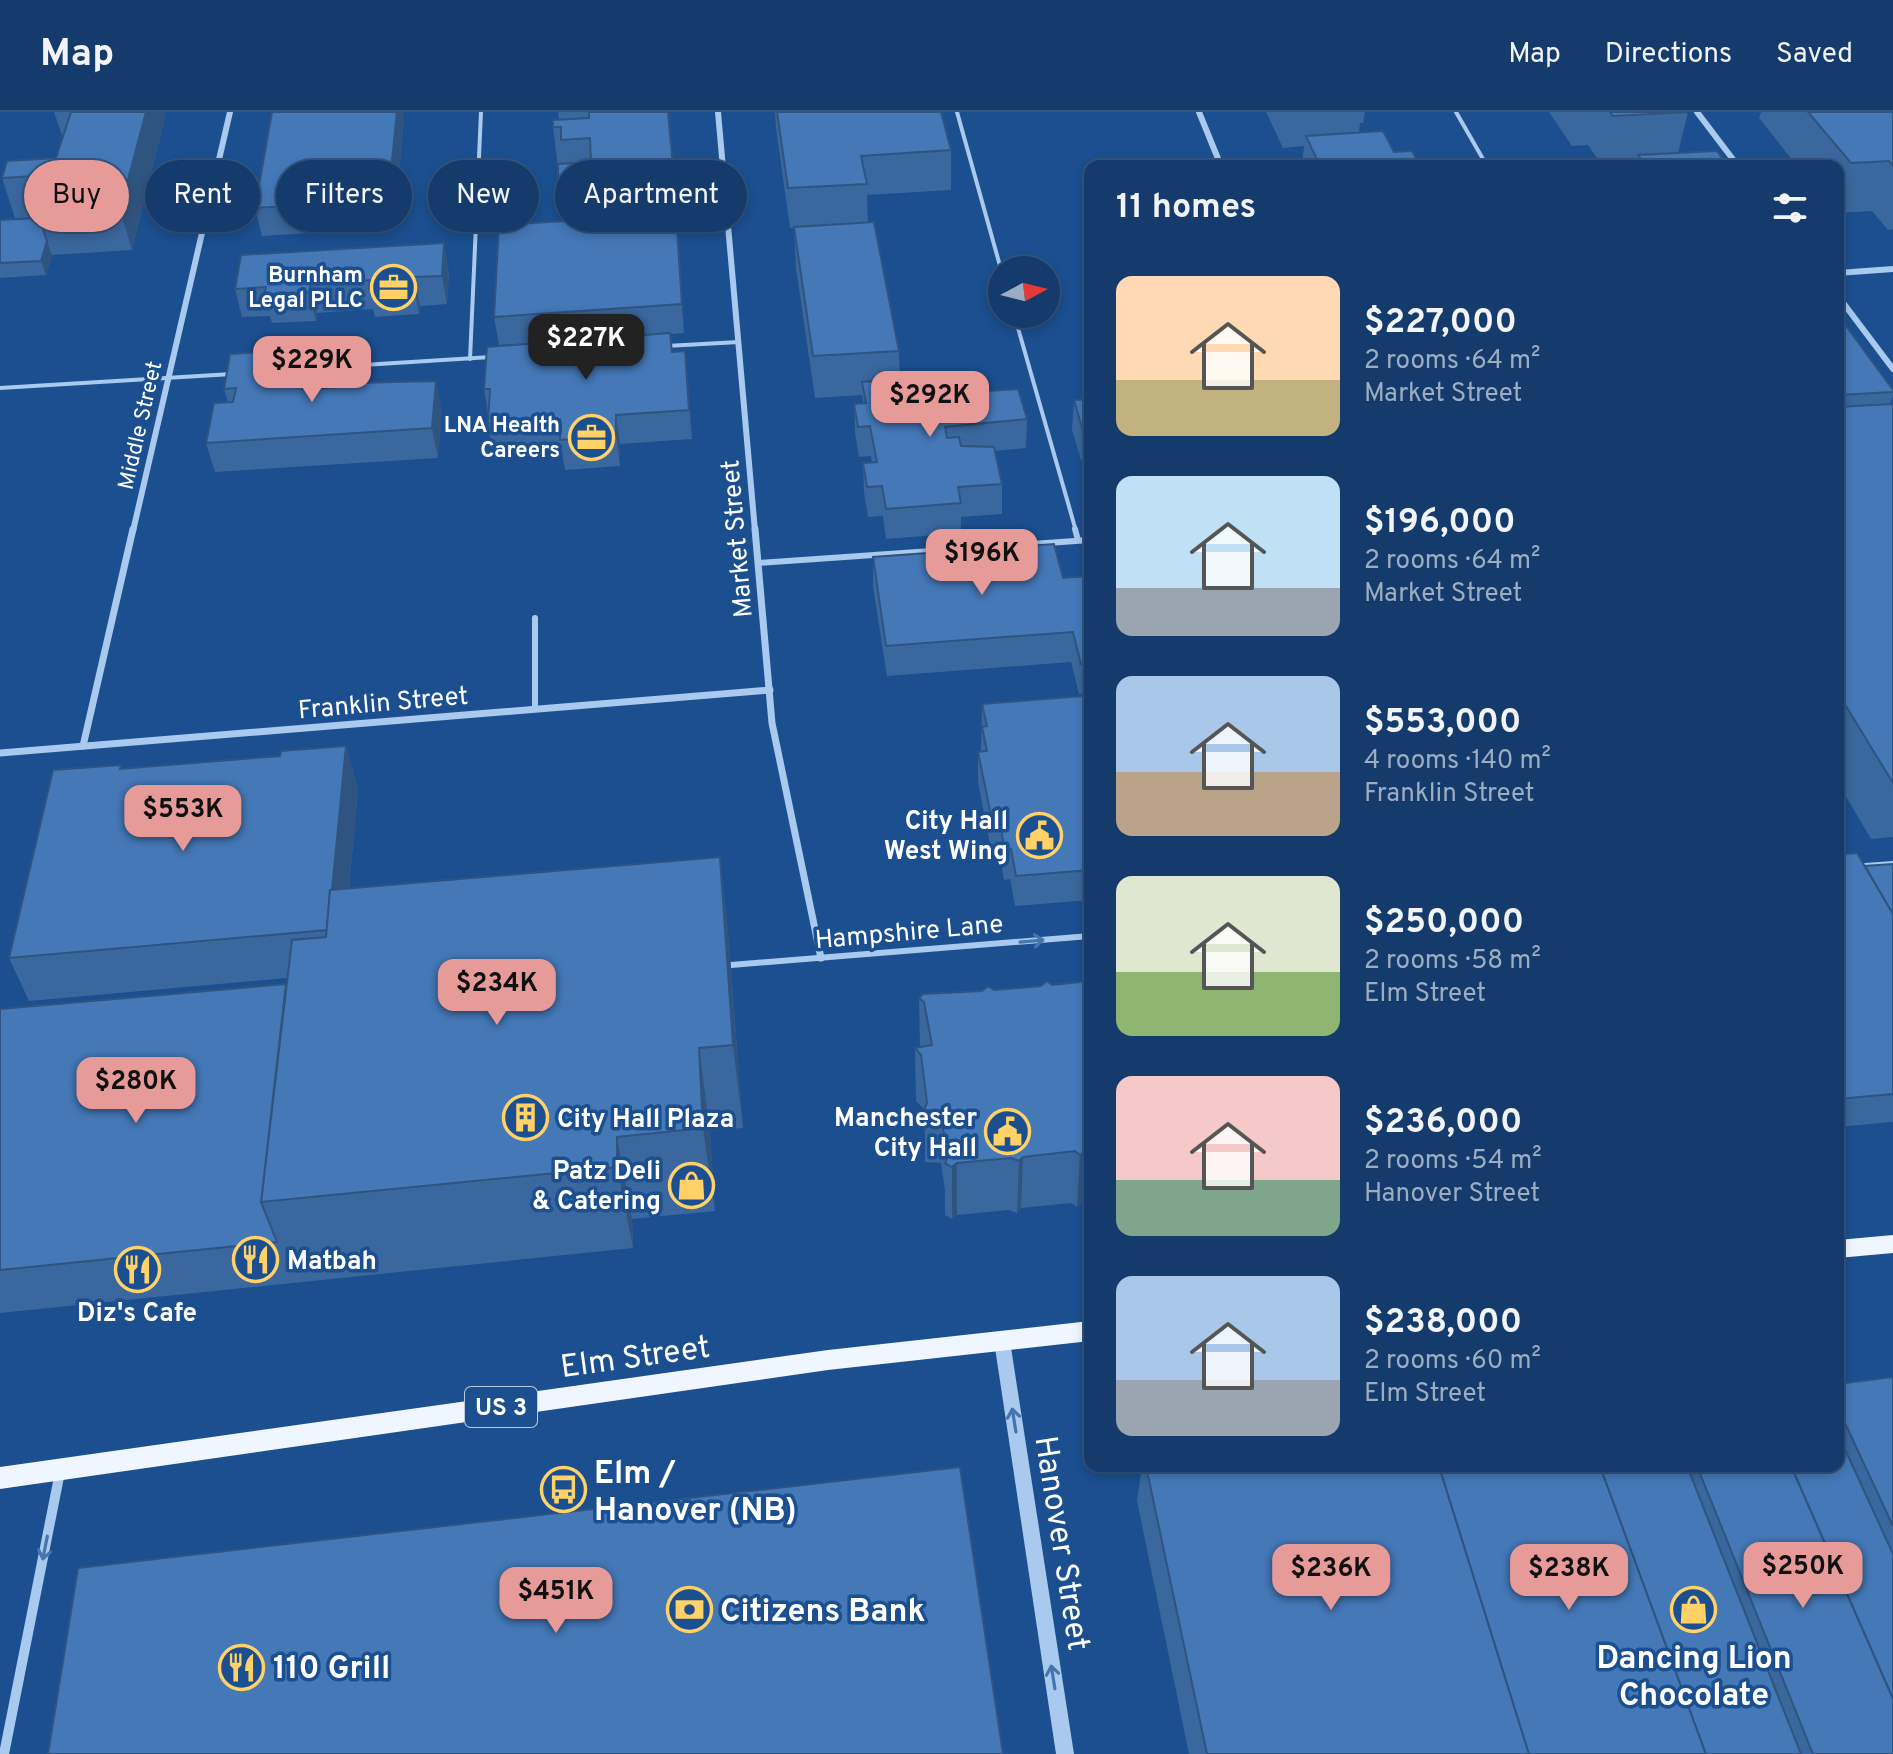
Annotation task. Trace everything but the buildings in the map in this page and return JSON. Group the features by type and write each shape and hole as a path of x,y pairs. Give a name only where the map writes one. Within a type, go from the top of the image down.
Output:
{"main road":[{"path":"1844,1248 1893,1244"},
{"name":"Elm Street","path":"0,1478 828,1360 1084,1332"}],"street":[{"name":"Middle Street","path":"83,746 230,112"},
{"name":"Market Street","path":"718,112 772,723 821,958"},
{"path":"1199,112 1219,160"},
{"path":"1697,112 1733,160"},
{"path":"1844,273 1893,269"},
{"path":"1844,304 1893,369"},
{"name":"Franklin Street","path":"0,753 770,690"},
{"name":"Hanover Street","path":"1002,1341 1065,1754"},
{"path":"4,1754 61,1471"}],"lane":[{"path":"470,359 481,112"},
{"path":"957,112 997,256"},
{"path":"1456,112 1484,160"},
{"path":"1018,328 1078,540"},
{"path":"653,347 739,342"},
{"path":"295,370 501,357"},
{"path":"0,388 248,373"},
{"path":"758,563 1084,540"},
{"path":"535,618 535,709"},
{"path":"1852,868 1893,864"},
{"name":"Hampshire Lane","path":"731,965 1084,936"}],"place":[{"name":"Burnham Legal PLLC","path":"394,287"},
{"name":"LNA Health Careers","path":"591,437"},
{"name":"City Hall West Wing","path":"1039,835"},
{"name":"City Hall Plaza","path":"526,1118"},
{"name":"Manchester City Hall","path":"1008,1132"},
{"name":"Patz Deli & Catering","path":"692,1185"},
{"name":"Matbah","path":"256,1260"},
{"name":"Diz's Cafe","path":"137,1269"},
{"name":"Elm / Hanover (NB)","path":"563,1490"},
{"name":"Citizens Bank","path":"689,1610"},
{"name":"Dancing Lion Chocolate","path":"1694,1610"},
{"name":"110 Grill","path":"242,1667"}]}
